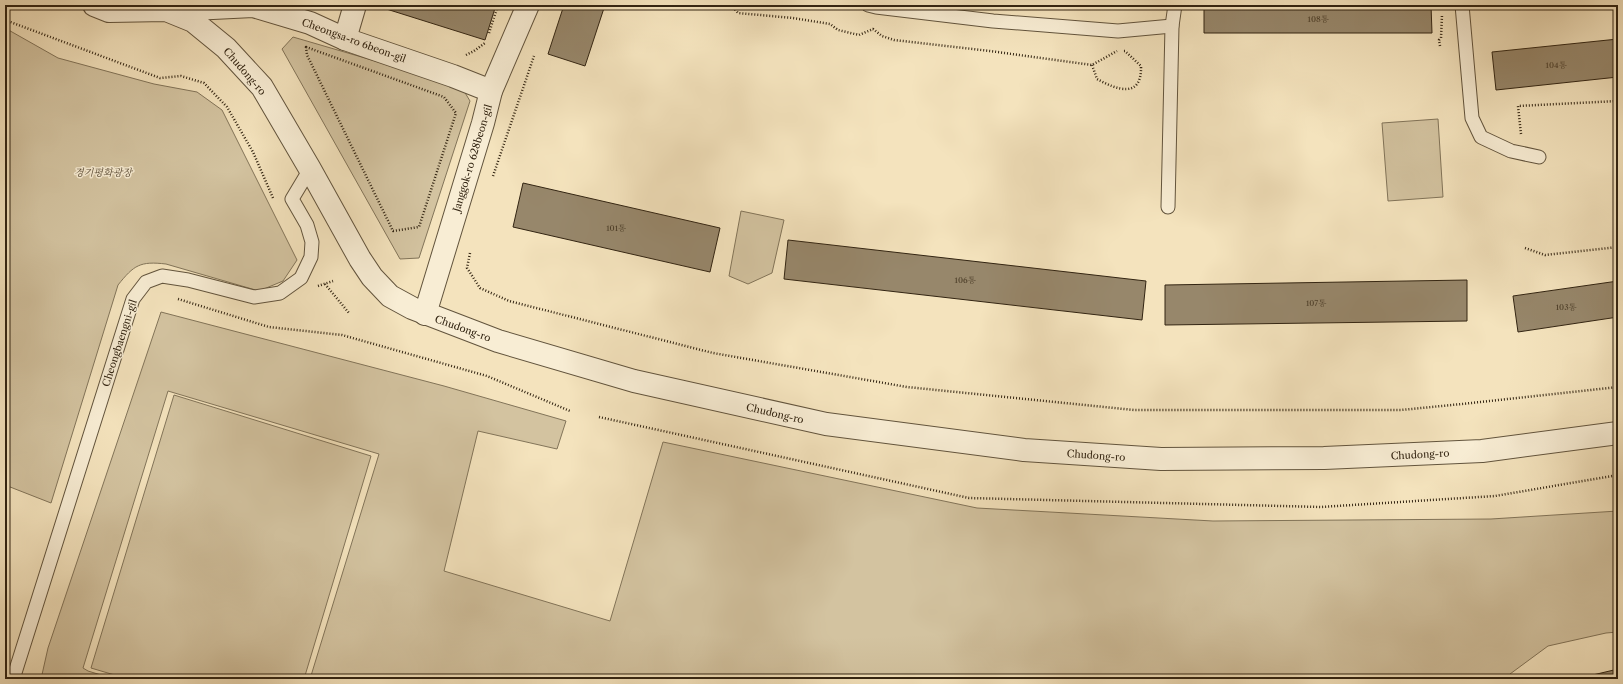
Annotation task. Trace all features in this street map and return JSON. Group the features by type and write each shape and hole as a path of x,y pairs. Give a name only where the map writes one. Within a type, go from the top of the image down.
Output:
{"street":[{"path":"345,39 355,5"},
{"name":"Janggok-ro 628beon-gil","path":"425,314 483,123 491,91 528,5"},
{"name":"Cheongsa-ro 6beon-gil","path":"166,10 253,6 310,23 345,39 453,76 491,91"},
{"name":"Chudong-ro","path":"105,7 166,10 193,21 226,48 262,87 360,259 372,277 390,296 425,314 498,341 634,381 826,424 1024,450 1161,459 1324,458 1482,451 1618,432"}],"lane":[{"path":"868,5 993,21 1118,31 1172,26"},
{"path":"1168,207 1172,26 1175,5"},
{"path":"1462,5 1472,118 1481,137 1511,151 1539,157"},
{"name":"Cheongbaengni-gil","path":"13,679 133,299 146,282 162,276 188,280 254,297 280,293 301,278 311,257 312,242 307,225 292,199 310,169"}],"path":[{"path":"463,56 485,44 498,5"},
{"path":"731,5 738,13 793,18 830,24 838,30 859,36 872,29 882,36 894,40 1092,65 1115,51 1125,51 1140,66 1141,77 1138,84 1131,89 1119,89 1111,87 1097,79 1092,65"},
{"path":"1440,46 1439,40 1441,38 1442,11"},
{"path":"5,20 160,78 181,76 204,83 231,113 253,152 275,203"},
{"path":"306,47 444,97 456,113 419,227 393,231 307,55 306,47"},
{"path":"492,181 535,53"},
{"path":"1515,133 1521,134 1518,106 1618,101"},
{"path":"471,246 467,268 480,288 509,301 713,353 907,388 1134,410 1401,410 1618,386"},
{"path":"1525,248 1545,255 1618,247"},
{"path":"313,288 333,281"},
{"path":"325,284 349,314"},
{"path":"177,299 269,327 342,335 487,376 570,411"},
{"path":"599,417 969,498 1321,507 1495,496 1618,475"}],"green space":[{"name":"경기평화광장","path":"5,28 58,58 154,84 197,92 222,110 297,260 283,281 259,291 166,264 150,263 133,269 118,285 51,503 5,485"},
{"path":"293,37 461,86 470,101 419,258 400,259 282,49"},
{"path":"1438,119 1443,197 1388,201 1382,123"},
{"path":"741,211 784,220 772,273 748,284 729,276"},
{"path":"161,312 444,386 566,421 557,449 478,431 444,571 610,621 663,442 977,508 1213,521 1491,519 1618,511 1618,632 1606,633 1548,646 1510,674 1509,679 310,679 379,454 168,391 83,668 114,679 41,679 48,648"},
{"path":"174,395 371,456 304,679 128,679 91,668"}],"building":[{"path":"380,5 496,5 485,40 380,7"},
{"path":"564,5 605,5 585,66 548,54"},
{"path":"697,5 712,5 712,8"},
{"path":"1204,5 1431,5 1432,33 1204,33"},
{"path":"1618,39 1618,77 1496,90 1492,52"},
{"path":"523,183 720,228 710,272 513,227"},
{"path":"788,240 1146,281 1142,320 784,279"},
{"path":"1467,280 1467,321 1165,325 1165,285"},
{"path":"1618,281 1618,317 1518,332 1513,296"},
{"path":"5,501 8,502 5,515"},
{"path":"1618,669 1618,679 1576,679"}]}
